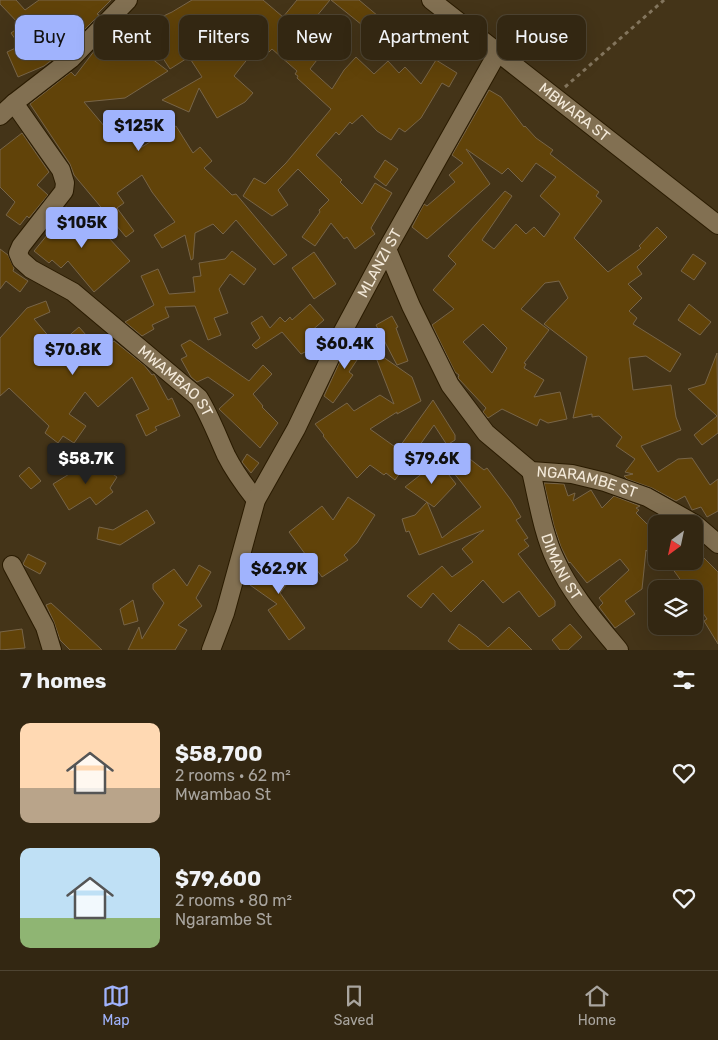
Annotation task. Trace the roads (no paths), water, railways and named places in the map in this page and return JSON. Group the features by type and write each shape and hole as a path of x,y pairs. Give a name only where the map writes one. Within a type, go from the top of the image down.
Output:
{"street":[{"path":"0,116 71,59 128,0"},
{"name":"MBWARA ST","path":"431,0 497,51"},
{"name":"MLANZI ST","path":"211,650 225,613 256,500 296,428 342,333 386,249 497,54"},
{"name":"MBWARA ST","path":"508,60 718,225"},
{"name":"MWAMBAO ST","path":"14,103 61,170 65,183 64,191 22,246 18,253 21,260 31,269 73,292 199,398 210,417 236,474 256,500"},
{"name":"NGARAMBE ST","path":"386,249 411,306 450,385 486,434 531,472 572,474 605,482 647,497 695,524 718,544"},
{"name":"DIMANI ST","path":"531,472 549,544 556,562 591,617 618,650"},
{"path":"12,565 45,627 52,650"}]}
